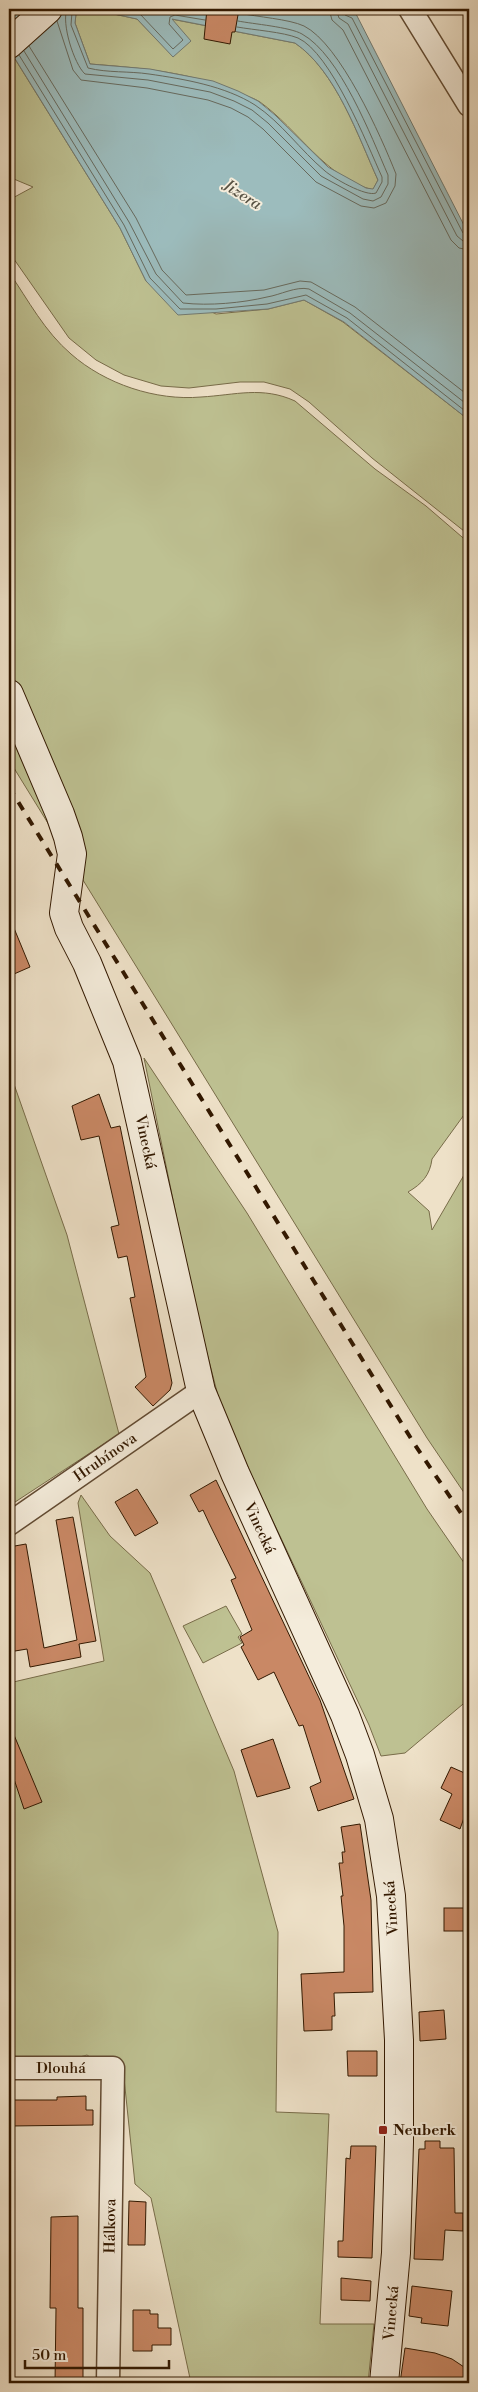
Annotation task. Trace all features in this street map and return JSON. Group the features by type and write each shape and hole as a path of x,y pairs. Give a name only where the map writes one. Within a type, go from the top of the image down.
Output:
{"street":[{"path":"9,44 48,9"},
{"path":"410,9 469,105"},
{"name":"Vinecká","path":"9,694 68,837 72,854 64,913 68,928 87,963 127,1062 201,1391 235,1473 345,1714 373,1795 384,1844 391,1896 399,2040 396,2253 384,2383"},
{"name":"Hrubínova","path":"9,1524 201,1391"},
{"name":"Dlouhá","path":"9,2068 113,2068"},
{"name":"Hálkova","path":"108,2383 113,2068"}],"green space":[{"path":"100,11 137,19 173,56 171,19 295,43 310,55 322,70 344,105 378,180 373,190 356,184 340,175 313,152 274,113 255,99 203,80 185,76 147,69 90,64 75,23 76,14"},
{"path":"15,59 120,228 146,281 216,314 268,309 304,300 343,322 469,420 469,535 372,458 309,402 290,389 264,382 240,382 189,388 161,386 124,375 96,360 69,338 9,252 9,200 33,187 9,177 9,65"},
{"path":"9,272 53,336 71,354 99,374 132,388 166,396 184,398 237,393 260,393 283,396 295,401 375,469 426,506 469,543 469,1108 432,1159 429,1170 424,1178 408,1192 429,1211 432,1230 464,1175 469,1184 469,1500 427,1438 9,760"},
{"path":"144,1058 247,1213 427,1509 469,1570 469,1699 405,1753 381,1756 369,1725 223,1415 195,1307"},
{"path":"9,1070 67,1235 119,1434 9,1506"},
{"path":"81,1495 110,1536 150,1573 234,1771 278,1932 276,2112 329,2114 320,2324 374,2324 368,2383 191,2383 151,2198 135,2184 124,2078 87,2055 76,2058 9,2059 9,1683 104,1661 78,1503"},
{"path":"226,1606 242,1634 238,1637 242,1643 203,1663 183,1626"}],"water":[{"name":"Jizera","path":"9,9 335,9 355,12 469,235 469,420 344,322 304,300 268,309 178,315 146,281 120,228 9,49","holes":["100,11 137,19 173,57 191,41 172,19 295,43 310,55 322,70 344,105 378,180 373,189 366,188 328,167 275,115 258,101 238,91 213,81 150,69 90,64 75,23 76,14"]}],"building":[{"path":"207,9 239,9 235,32 232,32 230,44 204,39"},
{"path":"9,916 30,967 14,974 9,960"},
{"path":"99,1094 111,1128 120,1126 172,1383 170,1390 153,1406 135,1387 146,1377 130,1298 135,1297 127,1256 118,1258 111,1227 119,1225 99,1136 81,1140 72,1106"},
{"path":"216,1480 320,1700 354,1799 318,1811 310,1787 321,1782 303,1725 299,1726 274,1672 258,1680 241,1647 244,1645 240,1637 252,1630 231,1580 236,1578 203,1510 199,1512 190,1495"},
{"path":"137,1489 158,1523 135,1536 115,1502"},
{"path":"73,1517 96,1641 79,1644 81,1657 30,1667 27,1649 9,1652 9,1564 11,1564 9,1547 26,1544 44,1648 77,1640 56,1520"},
{"path":"9,1723 42,1802 24,1809 9,1764"},
{"path":"273,1739 290,1788 257,1797 241,1750"},
{"path":"451,1767 469,1775 469,1804 460,1829 440,1820 452,1794 441,1788"},
{"path":"360,1824 371,1900 373,1992 334,1993 335,2016 332,2016 332,2030 304,2031 301,1974 344,1972 344,1926 341,1896 343,1896 339,1863 343,1863 342,1852 345,1852 341,1827"},
{"path":"444,1908 467,1908 467,1931 444,1931"},
{"path":"444,2010 446,2039 420,2041 419,2012"},
{"path":"347,2051 377,2051 377,2076 348,2076"},
{"path":"86,2096 86,2110 93,2110 93,2125 10,2126 10,2100 57,2100 57,2097"},
{"path":"425,2141 440,2141 440,2148 454,2148 455,2213 463,2213 463,2231 445,2230 443,2260 414,2259 419,2149 425,2149"},
{"path":"351,2146 376,2146 372,2258 338,2257 338,2241 343,2241 346,2158 350,2159"},
{"path":"129,2201 146,2202 145,2245 128,2245"},
{"path":"78,2216 78,2308 83,2308 83,2383 55,2383 56,2308 50,2308 51,2217"},
{"path":"341,2278 371,2281 370,2301 341,2300"},
{"path":"412,2286 452,2291 448,2326 421,2323 422,2318 409,2316"},
{"path":"133,2310 150,2310 150,2314 158,2314 158,2328 171,2328 171,2345 152,2345 152,2351 133,2351"},
{"path":"405,2348 435,2353 452,2359 467,2369 464,2383 400,2383"}],"railway":[{"path":"9,787 415,1445 469,1525"}],"place":[{"name":"Neuberk","path":"383,2130"}]}
